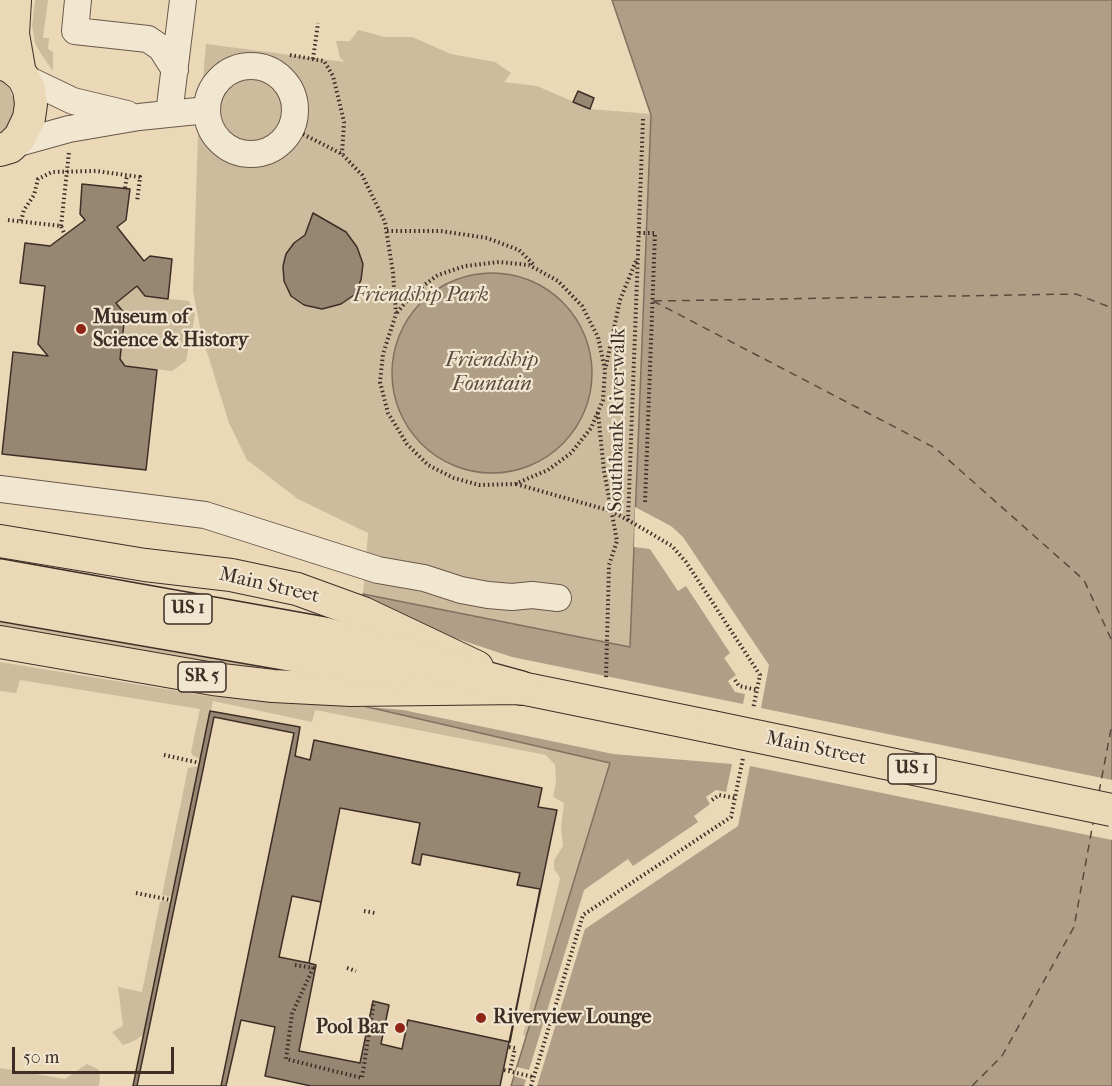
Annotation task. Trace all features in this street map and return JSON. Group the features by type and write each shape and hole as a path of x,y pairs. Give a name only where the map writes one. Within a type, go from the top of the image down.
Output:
{"highway":[{"name":"US 1","path":"0,576 22,599 279,625 335,663 520,688"}],"main road":[{"path":"6,153 24,131 30,112 30,96 15,71 13,34 15,0"},
{"name":"Main Street","path":"0,541 145,566 231,575 297,590 347,606 393,626 520,688"},
{"name":"Main Street","path":"0,642 226,681 335,663 388,690 520,688 1112,810"}],"lane":[{"path":"78,0 75,31 148,39 161,48 175,70"},
{"path":"169,114 183,0"},
{"path":"253,66 267,69 284,82 294,100 295,115 291,128 283,141 271,150 256,154 242,153 228,148 217,138 209,125 207,110 209,96 216,83 226,73 239,67 253,66"},
{"path":"15,71 73,101 139,117"},
{"path":"6,153 69,129 139,117 207,110"},
{"path":"0,489 205,515 378,570 424,578 461,591 512,597 532,594 558,598"}],"path":[{"path":"313,58 318,23"},
{"path":"290,55 324,61 333,76 344,122 342,154"},
{"name":"Southbank Riverwalk","path":"643,118 628,520 672,546 686,562 760,675 752,711"},
{"path":"291,128 342,154 362,175 385,222 393,273 396,314"},
{"path":"65,235 61,226 70,144"},
{"path":"21,221 24,210 34,195 38,179 52,172 96,171 141,177 137,202"},
{"path":"125,188 127,176"},
{"path":"8,220 61,226"},
{"path":"387,231 441,231 487,238 519,250 540,271"},
{"path":"639,233 655,233 645,503"},
{"path":"515,484 548,470 572,453 591,429 603,400 605,370 620,300 638,257"},
{"path":"605,370 598,337 582,306 558,281 529,265 500,262 465,266 438,275 413,293 396,314 383,354 380,382 388,413 406,444 428,465 454,478 479,485 515,484 611,511 628,520"},
{"path":"597,412 604,471 617,541 609,565 606,680"},
{"path":"735,680 739,687 757,690"},
{"path":"164,755 200,763"},
{"path":"531,1086 583,915 731,817 744,755"},
{"path":"712,800 719,795 735,798"},
{"path":"136,893 171,900"},
{"path":"364,911 375,913"},
{"path":"295,965 313,968 292,1014 286,1059 362,1078 374,1001"},
{"path":"347,968 356,971"},
{"path":"509,1047 515,1048 513,1071"},
{"path":"504,1070 534,1077"}],"green space":[{"path":"35,0 48,0 43,38 49,38 48,49 53,52 53,71 35,43 32,26"},
{"name":"Friendship Park","path":"358,30 385,37 412,37 451,54 495,62 511,73 504,82 537,86 590,109 651,114 630,647 363,594 368,533 298,499 247,460 229,423 201,333 193,291 198,135 206,44 345,62 340,58 336,41 350,41"},
{"path":"0,80 9,88 15,103 14,118 0,139"},
{"path":"137,286 168,299 189,301 195,315 186,361 172,371 125,366 120,359 116,303"},
{"path":"0,622 289,670 287,679 0,634"},
{"path":"0,662 208,696 327,703 346,702 610,763 526,1036 523,1035 560,879 554,870 554,860 563,846 561,828 564,803 553,797 556,782 555,765 546,755 315,710 312,722 213,701 200,759 193,756 191,752 200,709 20,680 16,693 0,691"},
{"path":"199,766 171,897 162,895 188,768"},
{"path":"160,902 171,902 143,1035 123,1045 112,1032 123,1026 118,987 142,992"},
{"path":"87,1064 98,1069 99,1086 0,1086 0,1068 65,1079"}],"water":[{"path":"612,0 1112,0 1112,1086 511,1086 610,763 346,702 363,594 630,647 651,115"},
{"name":"Friendship Fountain","path":"492,273 511,275 539,285 569,310 584,335 590,354 592,373 590,392 580,420 555,450 530,465 511,471 492,473 473,471 445,461 415,436 400,411 394,392 392,373 394,354 404,326 429,296 454,281 473,275"}],"pier":[{"path":"635,507 671,526 683,537 769,665 761,708 1112,780 1112,840 750,766 738,826 585,929 537,1086 524,1086 526,1080 514,1076 517,1067 529,1070 584,890 628,859 633,866 698,822 694,816 710,804 706,797 716,790 726,792 732,764 613,754 403,710 345,705 343,702 360,595 446,635 512,657 743,704 745,694 735,692 728,681 736,675 724,658 730,653 686,586 678,591 650,549 634,547"}],"building":[{"path":"578,91 594,98 590,109 573,102"},
{"name":"Museum of Science & History","path":"82,184 130,189 126,220 117,227 144,261 150,256 172,259 168,299 145,296 137,286 116,303 125,314 120,359 125,366 157,370 146,470 2,454 13,352 48,356 38,344 45,286 20,283 25,243 50,246 85,220 80,214"},
{"path":"313,213 346,232 357,247 363,264 361,280 354,295 341,304 322,309 304,305 291,296 284,281 283,266 286,254 294,243 305,235"},
{"path":"210,711 300,727 295,756 310,760 314,740 542,788 538,807 557,810 500,1086 311,1086 265,1076 275,1027 241,1020 226,1086 133,1086"},
{"path":"214,717 294,733 221,1086 137,1086"},
{"path":"340,808 420,823 412,863 420,865 422,854 520,873 517,885 540,889 510,1042 408,1020 402,1049 381,1044 389,1005 373,1001 360,1063 299,1051 316,965 309,963"},
{"path":"292,896 321,902 309,963 279,957"}],"ferry route":[{"path":"654,301 1076,294 1112,308"},
{"path":"653,301 935,448 1084,580 1112,641"},
{"path":"1099,792 1112,724"},
{"path":"972,1086 1002,1056 1074,927 1093,823"}],"place":[{"name":"Museum of Science & History","path":"81,329"},
{"name":"Riverview Lounge","path":"481,1018"},
{"name":"Pool Bar","path":"400,1028"}]}
